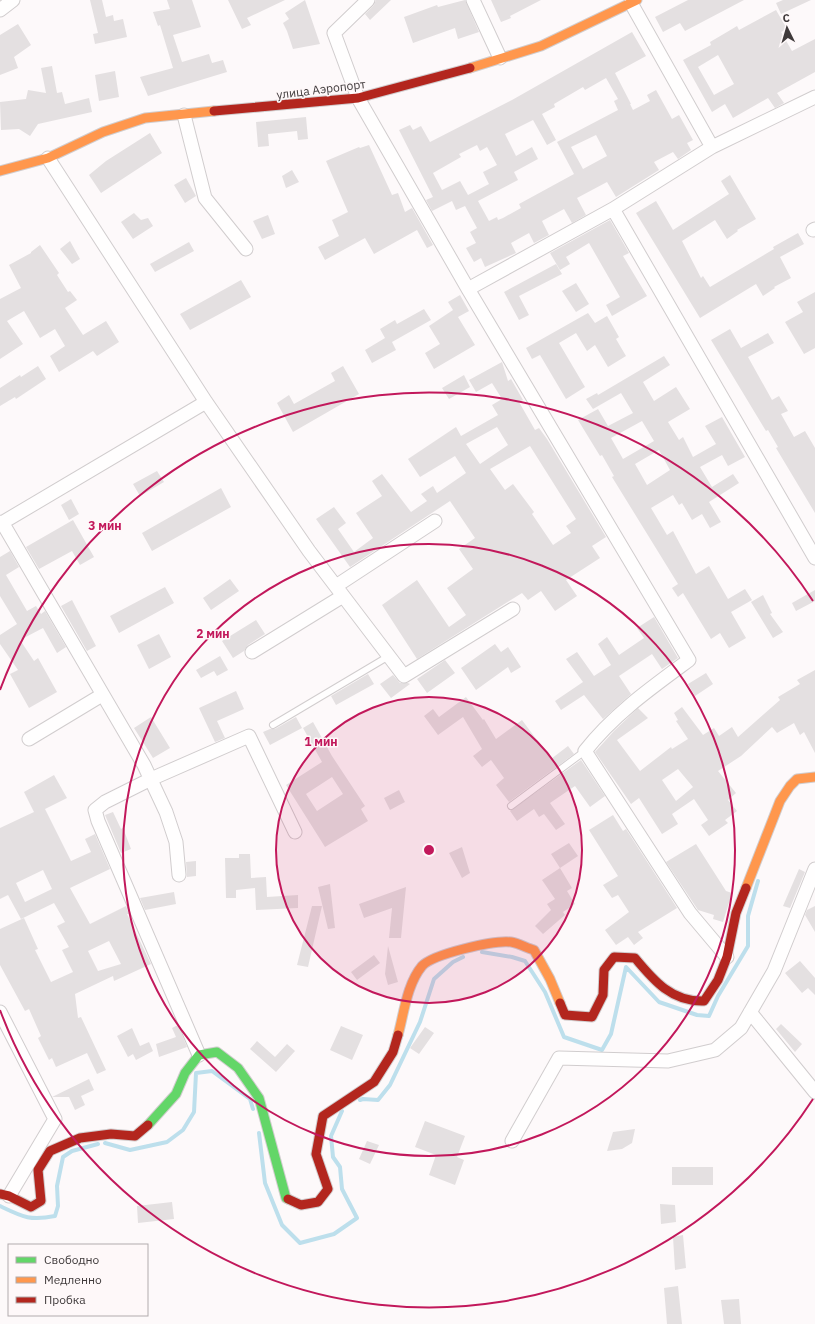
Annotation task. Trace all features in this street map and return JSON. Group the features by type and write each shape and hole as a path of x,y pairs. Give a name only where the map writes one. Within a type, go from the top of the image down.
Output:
{"street":[{"path":"0,10 13,0"},
{"path":"368,0 334,33 358,98 468,289 689,660 620,713 599,733 585,750 690,912 727,957"},
{"path":"473,0 500,58"},
{"path":"634,2 712,147"},
{"name":"улица Аэропорт","path":"0,171 48,158 103,132 145,118 358,98 446,75 541,46 634,2"},
{"path":"468,289 613,209 712,147 815,97"},
{"path":"184,115 205,198 246,249"},
{"path":"48,158 206,402 309,551 404,676 513,609"},
{"path":"613,209 815,558"},
{"path":"179,875 176,842 166,812 151,779 1,523 206,402"},
{"path":"252,652 436,521"},
{"path":"28,739 102,695"},
{"path":"199,1055 101,829 95,810 105,802 151,779 249,736 296,832"},
{"path":"0,1012 55,1119 4,1195 31,1207 41,1201 41,1188 38,1170 50,1151 80,1138 111,1134 135,1136 153,1121 176,1094 185,1073 199,1055 217,1052 238,1068 259,1098 286,1198 301,1205 318,1202 328,1189 316,1154 323,1116 374,1082 393,1052 411,986 423,966 451,952 483,944 510,942 534,950 550,979 565,1014 592,1017 603,995 604,970 614,957 635,958 647,973 667,992 692,1002 704,1001 718,980 727,957 736,913 780,801 790,784 798,777 815,777"},
{"path":"512,1141 559,1058 668,1061 715,1050 741,1028 774,971 815,869"},
{"path":"750,1012 815,1092"}],"lane":[{"path":"273,725 389,656"},
{"path":"511,806 585,750"}],"building":[{"path":"90,0 102,0 106,17 113,15 114,21 123,19 127,37 95,44 93,34 98,33"},
{"path":"167,0 192,0 201,27 173,35 182,62 209,54 212,63 223,60 227,72 148,96 140,77 173,68 160,25 158,26 153,12 170,9"},
{"path":"228,0 285,0 247,18 251,25 242,29"},
{"path":"305,0 320,44 293,49 283,23 289,19 285,13"},
{"path":"376,0 391,0 370,20 365,14 374,5"},
{"path":"465,0 479,32 458,39 455,28 413,43 404,17 437,5 438,7"},
{"path":"491,0 541,0 510,16 511,18 501,22"},
{"path":"688,0 744,0 685,31 680,23 663,32 655,17"},
{"path":"783,0 811,0 781,14 776,3"},
{"path":"776,10 787,29 781,32 792,51 815,39 815,72 777,93 784,103 775,108 768,98 733,118 725,104 712,112 683,60 711,45 710,42 737,26 739,30","holes":["718,55 734,84 714,95 698,67"]},
{"path":"18,24 31,45 14,57 18,68 0,75 0,35"},
{"path":"632,32 646,56 615,73 633,110 650,101 647,95 656,90 672,119 679,115 693,140 687,143 691,150 678,159 673,152 654,162 659,170 616,197 607,182 577,198 586,215 572,223 564,209 542,221 549,235 534,243 529,233 511,243 516,253 485,267 481,258 474,262 466,248 476,243 470,232 477,228 465,206 456,210 452,201 432,211 426,200 433,197 399,130 410,125 413,130 421,126 430,142 512,100","holes":["606,78 618,99 614,101 618,110 557,142 574,174 519,204 521,208 503,218 498,220 497,217 489,221 478,201 518,180 514,172 538,159 532,147 516,156 505,134 533,120 547,145 556,140 542,114 555,107 554,104 583,87 585,90","596,135 607,156 583,169 571,147","477,145 480,151 487,147 497,165 483,172 489,184 468,195 460,181 442,190 433,173 461,157 459,154"]},
{"path":"52,66 57,93 62,92 65,104 89,98 92,112 38,124 30,136 19,129 1,130 0,102 26,99 28,90 46,93 41,68"},
{"path":"115,71 119,97 99,101 95,75"},
{"path":"306,117 308,139 298,140 297,131 268,134 269,146 258,147 256,122"},
{"path":"150,133 162,153 101,193 89,175 106,161"},
{"path":"369,145 392,195 398,193 405,212 412,208 433,245 427,248 417,230 374,254 365,238 325,260 318,247 339,236 332,220 348,212 326,161 359,147"},
{"path":"292,170 299,182 286,188 282,176"},
{"path":"730,175 756,219 737,230 738,231 727,239 715,220 682,241 701,278 703,276 710,287 798,233 804,244 780,257 791,278 774,287 775,288 763,296 756,284 700,318 636,213 656,201 673,230 729,194 721,181"},
{"path":"186,178 196,196 185,203 174,185"},
{"path":"134,213 141,220 148,218 153,226 133,239 121,222"},
{"path":"268,215 275,234 262,239 253,221"},
{"path":"610,220 629,253 623,256 647,296 612,316 606,305 620,297 589,243 566,257 570,264 560,270 550,253"},
{"path":"70,241 80,259 72,264 60,249"},
{"path":"189,242 194,251 155,272 150,264"},
{"path":"40,245 59,273 57,275 68,292 70,291 77,300 65,308 83,335 106,321 119,342 97,356 93,351 59,372 50,356 65,346 55,329 40,338 24,311 7,321 23,344 0,359 0,299 21,288 9,265 31,253"},
{"path":"556,264 562,274 519,296 529,315 519,320 504,292"},
{"path":"241,280 251,297 190,330 180,314"},
{"path":"576,283 589,304 576,312 562,291"},
{"path":"815,292 815,348 804,354 785,322 803,312 797,302"},
{"path":"460,295 469,311 458,317 475,345 434,369 425,353 440,344 429,326 453,310 448,302"},
{"path":"424,309 431,320 392,342 396,350 372,363 365,350 385,338 380,329 395,320 397,324"},
{"path":"588,313 595,323 607,316 619,337 616,339 626,356 608,367 595,345 587,351 576,333 559,343 585,387 566,399 540,355 532,359 526,348"},
{"path":"730,329 741,348 768,333 774,343 748,357 772,400 779,396 788,411 781,414 794,437 805,431 815,448 815,513 776,448 778,447 768,430 766,431 711,340"},
{"path":"664,356 670,365 643,382 654,401 676,387 690,409 668,422 679,440 683,437 693,457 716,444 705,426 722,417 745,457 728,466 722,455 700,467 712,487 733,474 739,483 709,502 721,522 710,528 702,514 692,520 682,503 679,505 673,495 651,508 667,535 673,531 696,574 709,566 728,599 745,589 752,600 731,612 746,638 729,648 720,633 711,639 683,593 678,597 672,588 678,584 612,477 614,476 602,455 600,456 578,420 598,409 608,426 633,413 621,393 593,409 586,399 597,393 598,395","holes":["642,421 654,441 623,459 611,438","659,450 670,470 647,485 635,464"]},
{"path":"502,362 508,381 511,379 523,400 519,402 535,430 539,428 547,439 606,537 592,546 600,558 566,580 577,596 555,611 541,591 528,600 522,593 417,659 382,605 417,580 449,627 466,615 447,588 473,569 459,549 475,538 450,501 350,567 316,519 334,507 346,523 338,529 354,552 373,538 356,513 382,496 372,481 382,474 411,512 427,501 421,494 433,486 437,493 466,473 455,456 420,477 408,459 456,427 461,436 498,415 492,405 502,399 492,383 476,392 469,380","holes":["497,427 508,445 480,464 466,444","530,446 576,519 566,526 571,533 553,545 532,514 534,512 513,484 505,490 490,469"]},
{"path":"38,366 46,379 16,399 15,397 0,406 0,388 20,375 21,377"},
{"path":"343,366 359,394 293,432 277,403 289,395 294,404 335,381 331,373"},
{"path":"464,375 470,387 449,399 442,388"},
{"path":"157,471 164,482 140,496 133,484"},
{"path":"221,488 231,507 152,551 142,533"},
{"path":"71,499 79,514 69,520 61,505"},
{"path":"73,520 94,557 80,565 72,551 39,569 26,547"},
{"path":"10,551 19,567 6,575 27,611 36,606 41,614 45,611 66,647 57,653 43,628 20,640 34,661 38,658 57,692 29,708 10,674 18,670 0,644 0,635 17,624 0,596 0,557"},
{"path":"230,579 239,591 211,610 203,598"},
{"path":"165,587 174,603 119,633 110,616"},
{"path":"815,590 815,601 796,611 792,603"},
{"path":"763,595 772,613 770,614 783,632 773,638 751,602"},
{"path":"72,600 96,646 87,651 61,606"},
{"path":"654,617 678,658 662,669 652,654 619,676 631,694 603,719 584,695 561,710 555,701 583,682 566,659 577,652 594,676 611,665 598,644 607,637 619,655 644,638 637,628"},
{"path":"256,620 265,634 248,645 244,651 233,658 222,641"},
{"path":"159,634 171,657 149,669 137,645"},
{"path":"495,644 501,652 508,647 521,667 511,673 508,667 476,690 461,668"},
{"path":"220,656 228,670 217,676 214,671 201,678 196,670"},
{"path":"445,660 455,673 427,693 417,679"},
{"path":"815,670 815,753 804,732 800,735 794,723 777,733 772,727 741,756 718,771 736,793 728,800 737,811 725,820 728,823 709,836 701,825 708,820 694,799 672,814 678,824 662,834 639,798 631,804 595,752 638,708 648,718 617,740 640,771 671,747 672,749 688,739 676,721 678,720 674,713 682,707 703,735 714,728 719,736 732,727 738,737 780,700 778,697 800,684 797,680","holes":["678,769 693,787 676,801 662,780"]},
{"path":"706,673 713,684 695,696 688,684"},
{"path":"368,674 374,684 336,705 331,696"},
{"path":"393,675 400,683 410,684 391,698 380,684"},
{"path":"236,691 244,709 217,721 225,738 215,742 199,708"},
{"path":"466,697 483,720 484,719 496,739 522,720 551,759 568,746 574,754 509,802 496,785 504,778 491,760 482,767 473,756 482,749 463,717 438,735 424,716 433,709 439,717"},
{"path":"151,717 170,748 153,758 134,728"},
{"path":"296,717 302,728 270,745 263,732 270,729 275,729"},
{"path":"313,722 332,756 365,806 361,809 368,821 325,847 286,785 322,762 303,728","holes":["332,777 343,794 317,811 306,794"]},
{"path":"581,760 605,796 590,807 575,786 550,803 565,824 556,830 544,814 539,817 534,809 517,821 510,811"},
{"path":"54,775 67,798 45,809 71,861 91,852 85,839 95,834 110,869 70,888 90,924 126,906 129,914 127,914 151,964 114,981 113,976 75,994 78,1018 81,1017 106,1070 97,1074 87,1053 56,1067 52,1058 49,1060 38,1038 41,1036 29,1009 25,1011 0,965 0,929 24,918 38,949 35,950 51,982 73,972 62,950 69,947 57,926 65,922 54,903 21,919 8,895 0,899 0,828 34,812 24,792","holes":["43,870 52,889 25,902 16,883","109,941 121,964 98,971 88,951"]},
{"path":"399,790 405,802 390,810 384,798"},
{"path":"113,812 121,829 123,828 131,849 121,853 105,815"},
{"path":"613,815 623,831 626,829 677,908 638,932 643,938 634,945 628,937 616,945 605,930 629,912 618,895 612,898 603,885 618,876 589,830"},
{"path":"569,843 578,856 560,868 551,854"},
{"path":"696,844 726,891 732,893 723,922 713,919 714,915 698,910 666,862"},
{"path":"462,847 470,873 462,878 449,853"},
{"path":"239,854 250,854 251,878 266,877 267,897 298,895 298,908 256,910 255,888 236,890 236,898 226,898 225,858 239,858"},
{"path":"196,861 196,876 187,877 186,862"},
{"path":"560,868 572,888 567,891 575,904 563,912 565,915 543,934 535,926 551,910 547,904 555,899 542,880"},
{"path":"799,869 805,872 790,908 783,906"},
{"path":"330,884 335,928 328,929 318,887"},
{"path":"406,887 401,938 389,938 392,908 364,918 359,904"},
{"path":"174,892 176,904 145,910 140,898"},
{"path":"312,906 322,906 308,967 297,965"},
{"path":"815,906 815,932 805,915 807,910"},
{"path":"388,946 398,982 388,985 385,974"},
{"path":"374,955 380,963 357,980 351,972"},
{"path":"800,961 815,978 815,995 808,988 802,993 785,973"},
{"path":"781,1024 802,1044 795,1052 776,1029"},
{"path":"178,1025 187,1047 159,1057 156,1044 176,1037 172,1028"},
{"path":"341,1026 363,1035 352,1060 330,1050"},
{"path":"425,1027 434,1033 419,1054 410,1048"},
{"path":"132,1028 140,1046 149,1042 153,1051 136,1060 133,1054 128,1057 117,1036"},
{"path":"257,1041 275,1057 287,1044 295,1051 276,1072 250,1049"},
{"path":"89,1079 94,1090 81,1096 85,1105 75,1110 69,1097 52,1097"},
{"path":"425,1121 465,1136 457,1157 464,1160 455,1185 429,1175 436,1155 415,1147"},
{"path":"635,1129 632,1143 622,1149 607,1151 613,1132"},
{"path":"367,1141 379,1145 370,1164 359,1159"},
{"path":"672,1167 713,1167 713,1185 672,1185"},
{"path":"172,1202 174,1219 138,1223 137,1206"},
{"path":"660,1204 675,1205 676,1222 661,1224"},
{"path":"683,1235 686,1268 675,1270 673,1237"},
{"path":"678,1286 682,1324 667,1324 664,1288"},
{"path":"739,1299 741,1324 724,1324 721,1300"}],"waterway":[{"path":"482,952 512,957 525,961 545,992 564,1037 602,1050 611,1034 626,967 659,1002 697,1015 709,1016 718,996 748,946 748,916 758,881"},
{"path":"360,1100 378,1100 390,1085 420,1022 434,979 453,962 463,957"},
{"path":"105,1143 130,1150 167,1142 183,1130 194,1112 196,1073 212,1071 250,1099 253,1109"},
{"path":"259,1133 265,1183 282,1225 300,1243 334,1234 357,1218 342,1189 340,1167 333,1157 331,1136 342,1111"},
{"path":"0,1206 27,1217 39,1218 55,1216 58,1206 57,1186 63,1157 72,1151 98,1144"}],"traffic: fast":[{"path":"148,1125 176,1094 185,1073 199,1055 217,1052 238,1068 259,1098 286,1198 288,1199"}],"traffic: slow":[{"path":"470,68 541,46 637,0"},
{"path":"0,171 48,158 103,132 145,118 214,111"},
{"path":"746,888 780,801 790,786 797,779 815,777"},
{"path":"398,1035 409,990 422,966 428,961 438,957 491,943 511,942 534,950 550,979 560,1003"}],"traffic: jam":[{"path":"214,111 358,98 470,68"},
{"path":"560,1003 565,1015 592,1017 603,995 604,970 614,957 635,958 649,975 673,994 682,998 704,1001 718,980 727,957 736,913 746,888"},
{"path":"288,1199 301,1205 318,1202 328,1189 316,1154 323,1116 374,1082 393,1052 398,1035"},
{"path":"0,1194 9,1196 31,1207 41,1201 38,1170 50,1151 80,1138 111,1134 135,1136 148,1125"}]}
